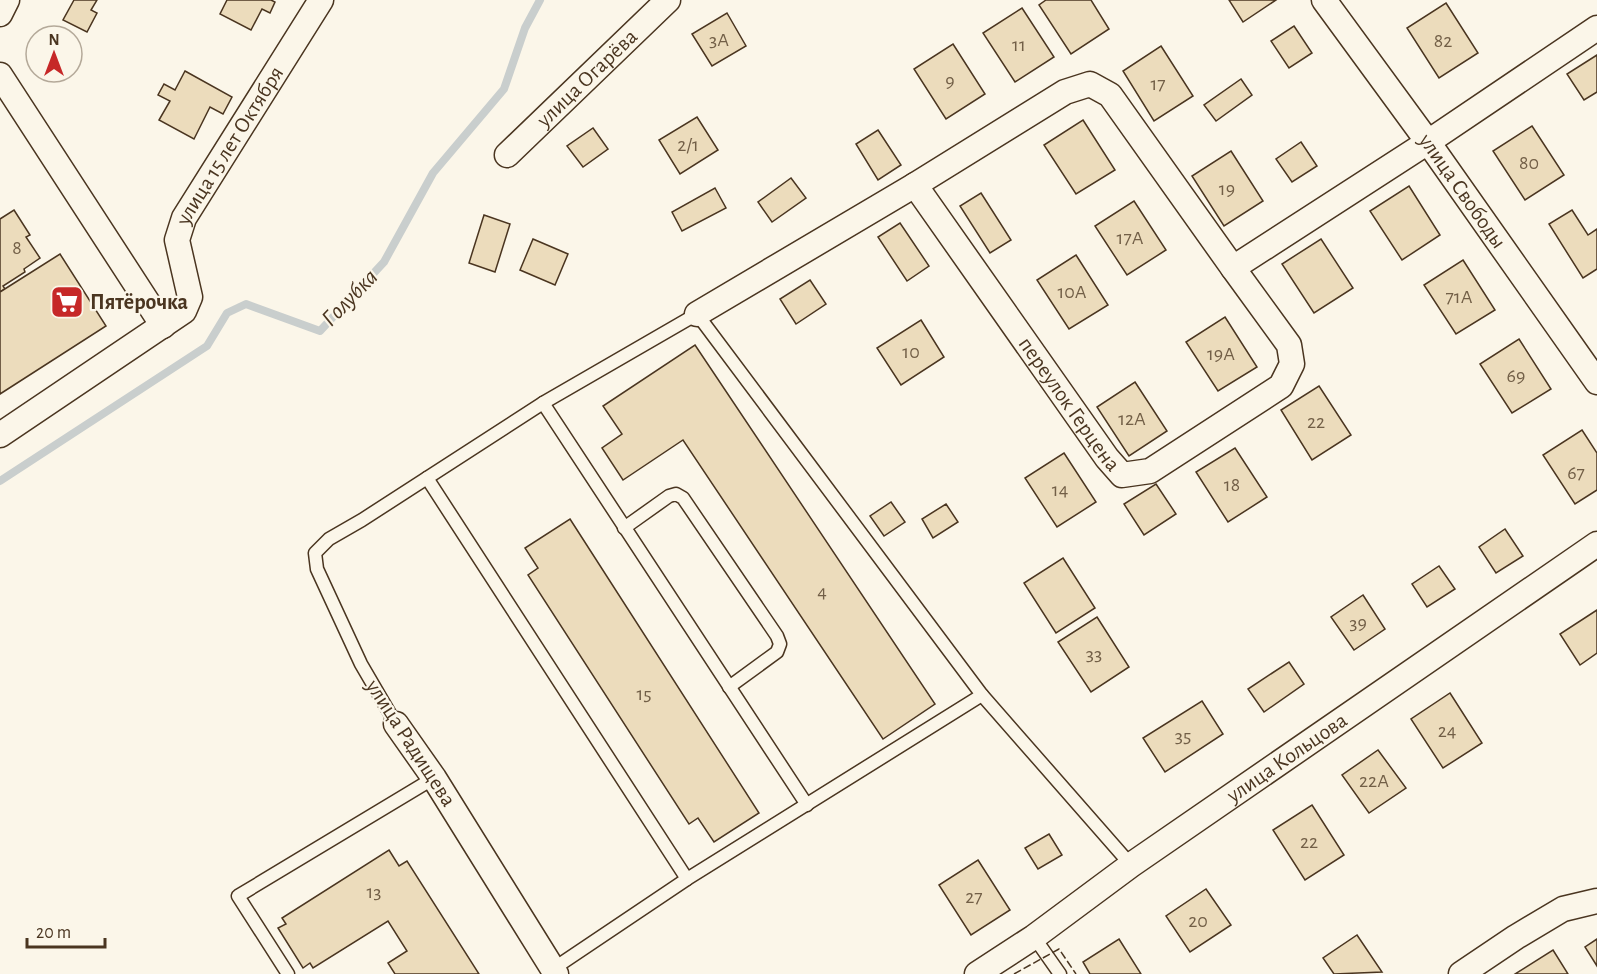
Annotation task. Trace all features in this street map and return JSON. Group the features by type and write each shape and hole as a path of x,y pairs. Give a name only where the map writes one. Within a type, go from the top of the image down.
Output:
{"street":[{"path":"0,14 7,0"},
{"name":"улица 15 лет Октября","path":"0,435 184,311 190,297 177,240 184,218 321,0"},
{"name":"улица Огарёва","path":"507,155 668,0"},
{"name":"улица Свободы","path":"1324,0 1428,142 1597,382"},
{"path":"1233,268 1428,142 1597,28"},
{"path":"0,75 163,326"},
{"name":"переулок Герцена","path":"697,314 915,185 1065,92 1090,84 1110,94 1289,345 1292,364 1281,386 1150,471 1122,475 1107,458 915,185"},
{"name":"улица Кольцова","path":"977,974 1034,937 1131,865 1597,544"},
{"name":"улица Радищева","path":"396,724 434,778 554,971"},
{"path":"1461,974 1563,909 1597,901"}],"lane":[{"path":"687,879 427,478 543,403 697,314 982,695 1131,865"},
{"path":"543,403 807,805"},
{"name":"улица Радищева","path":"396,724 361,664 317,569 315,553 329,539 427,478"},
{"path":"624,528 669,496 676,494 683,498 777,636 780,644 777,652 729,687"},
{"path":"554,971 687,879 982,695"},
{"path":"288,974 238,896 434,778"},
{"path":"1034,937 1060,974"}],"building":[{"path":"74,0 97,0 91,10 97,13 87,32 84,30 84,24 71,24 63,20"},
{"path":"227,0 271,0 275,2 270,13 262,9 251,30 220,14"},
{"path":"1046,0 1091,0 1109,29 1071,54 1039,5"},
{"path":"1229,0 1276,0 1243,22"},
{"path":"1446,3 1478,53 1439,78 1407,28"},
{"path":"1022,8 1054,57 1015,82 983,33"},
{"path":"727,13 746,46 712,66 692,34"},
{"path":"1294,26 1312,53 1289,68 1271,41"},
{"path":"953,44 985,94 946,119 914,69"},
{"path":"1161,46 1193,96 1154,121 1123,71"},
{"path":"1597,55 1597,92 1584,100 1567,74"},
{"path":"185,71 232,97 223,114 210,107 194,139 159,120 170,101 158,95 164,84 175,90"},
{"path":"1241,79 1252,95 1216,121 1204,105"},
{"path":"697,117 718,150 680,174 659,140"},
{"path":"1083,120 1115,170 1076,194 1044,145"},
{"path":"1532,126 1564,175 1525,200 1493,151"},
{"path":"593,128 608,149 583,167 567,146"},
{"path":"878,130 901,165 878,180 856,144"},
{"path":"1301,142 1317,166 1292,182 1276,159"},
{"path":"1231,151 1263,201 1224,226 1192,176"},
{"path":"791,178 806,198 772,222 758,202"},
{"path":"1409,186 1440,235 1402,260 1370,211"},
{"path":"715,188 726,208 682,231 672,212"},
{"path":"981,193 1011,240 990,253 960,206"},
{"path":"1134,201 1166,250 1127,275 1095,226"},
{"path":"14,210 30,235 26,237 40,258 24,269 25,272 3,286 5,289 0,292 0,219"},
{"path":"1572,210 1588,235 1597,229 1597,269 1583,278 1549,224"},
{"path":"484,215 510,224 495,272 469,263"},
{"path":"900,223 929,266 907,281 878,237"},
{"path":"533,239 568,254 555,285 520,270"},
{"path":"1321,239 1353,288 1314,313 1282,264"},
{"path":"60,254 106,326 0,394 0,292"},
{"path":"1076,255 1108,305 1069,329 1037,280"},
{"path":"1463,260 1495,310 1456,334 1424,285"},
{"path":"810,280 826,304 796,324 780,299"},
{"path":"1225,317 1257,367 1218,391 1186,342"},
{"path":"921,320 944,357 901,385 877,348"},
{"path":"1519,339 1551,389 1512,413 1480,364"},
{"path":"695,345 935,704 883,739 683,440 623,480 602,448 622,434 603,406"},
{"path":"1135,382 1167,431 1129,456 1097,407"},
{"path":"1319,386 1351,435 1312,460 1281,410"},
{"path":"1582,430 1597,453 1597,490 1575,504 1543,455"},
{"path":"1235,448 1267,497 1228,522 1196,472"},
{"path":"1064,453 1096,502 1057,527 1025,478"},
{"path":"1156,484 1176,514 1144,535 1124,504"},
{"path":"891,502 905,522 884,536 870,516"},
{"path":"946,504 958,522 933,538 922,519"},
{"path":"570,519 759,813 714,842 698,818 689,824 528,575 538,568 525,548"},
{"path":"1505,529 1523,556 1496,573 1479,547"},
{"path":"1063,558 1095,608 1056,633 1024,583"},
{"path":"1439,566 1455,589 1427,607 1412,584"},
{"path":"1363,595 1385,629 1354,650 1331,617"},
{"path":"1597,610 1597,653 1580,665 1560,634"},
{"path":"1097,617 1129,667 1091,692 1058,642"},
{"path":"1289,662 1304,684 1264,712 1248,689"},
{"path":"1450,693 1482,743 1443,768 1411,719"},
{"path":"1202,701 1223,734 1165,772 1143,738"},
{"path":"1378,750 1406,788 1369,813 1342,775"},
{"path":"1312,805 1344,855 1305,880 1273,830"},
{"path":"1049,834 1062,855 1038,869 1025,848"},
{"path":"389,850 399,866 407,861 479,974 395,974 388,963 407,951 388,921 313,968 310,963 303,968 278,928 286,924 282,918"},
{"path":"978,860 1010,910 971,935 939,885"},
{"path":"1206,889 1231,925 1190,952 1166,916"},
{"path":"1357,935 1382,972 1334,974 1323,958"},
{"path":"1119,939 1141,974 1090,974 1083,962"},
{"path":"1597,939 1597,966 1585,947"},
{"path":"1553,950 1568,974 1515,974"}],"waterway":[{"name":"Голубка","path":"0,481 207,346 227,313 246,304 320,331 384,262 433,173 504,89 525,28 540,0"}],"fence":[{"path":"1014,974 1059,949 1076,974"}],"place":[{"name":"Пятёрочка","path":"67,302"}]}
